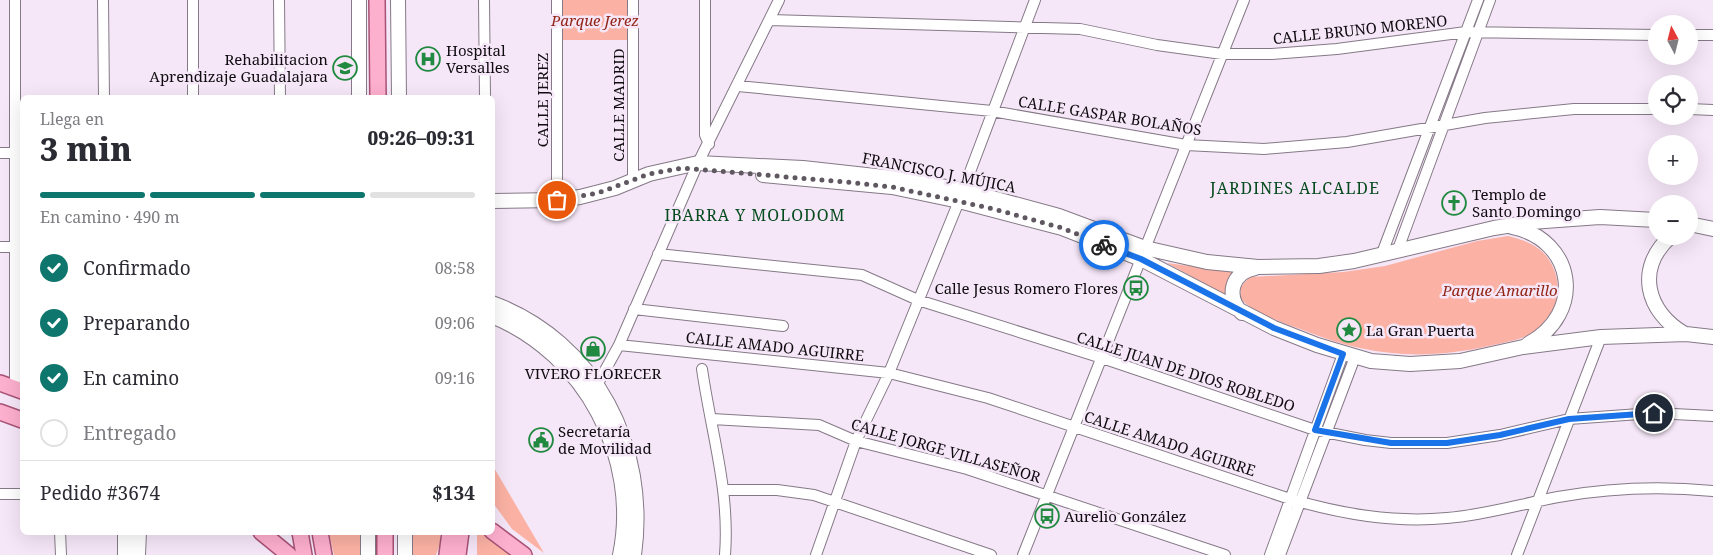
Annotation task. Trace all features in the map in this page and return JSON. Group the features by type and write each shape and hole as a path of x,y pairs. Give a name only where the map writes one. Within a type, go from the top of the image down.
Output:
{"main road":[{"path":"378,0 378,95"},
{"path":"0,382 19,389"},
{"path":"0,412 20,419"},
{"path":"495,522 511,546"},
{"path":"495,533 524,555"},
{"path":"265,535 289,555"},
{"path":"301,535 304,555"},
{"path":"321,535 324,555"},
{"path":"384,535 385,555"},
{"path":"447,555 450,535"},
{"path":"458,555 461,535"}],"street":[{"path":"15,0 16,153 19,181 16,247 19,389"},
{"path":"104,0 104,95"},
{"path":"193,0 193,95"},
{"path":"280,0 280,95"},
{"path":"359,0 359,95"},
{"path":"398,0 399,95"},
{"path":"484,0 485,95"},
{"name":"CALLE JEREZ","path":"557,0 557,200"},
{"name":"CALLE MADRID","path":"633,0 633,180"},
{"path":"705,0 705,135 709,144"},
{"path":"598,385 619,345 658,254 692,167 709,144 779,0"},
{"path":"816,555 856,441 888,373 961,195 1035,0"},
{"path":"1023,555 1244,0"},
{"path":"1382,256 1478,0"},
{"path":"1397,252 1442,125 1490,0"},
{"name":"CALLE BRUNO MORENO","path":"770,20 1080,29 1156,45 1222,54 1272,54 1337,49 1466,32 1648,35"},
{"path":"1698,35 1713,36"},
{"name":"CALLE GASPAR BOLAÑOS","path":"738,86 992,112 1186,145 1264,149 1348,142 1485,118 1574,109 1648,109"},
{"path":"1698,109 1713,110"},
{"path":"0,153 16,153"},
{"name":"FRANCISCO J. MÚJICA","path":"495,201 557,200 598,193 633,180 692,167 849,172 1059,216 1143,253 1258,267 1319,266 1382,256 1506,226 1590,218 1648,220"},
{"path":"1506,226 1522,229 1542,240 1559,260 1566,279 1565,302 1555,323 1539,338 1523,347"},
{"path":"1664,245 1656,254 1650,270 1650,286 1654,304 1661,316 1672,326 1686,334"},
{"path":"0,247 16,247"},
{"path":"1143,253 1242,313 1296,338 1349,356 1392,363 1428,364 1460,361 1523,347 1601,337 1686,334 1713,337"},
{"name":"CALLE JUAN DE DIOS ROBLEDO","path":"658,254 862,275 918,300 1102,358 1315,430 1391,443 1447,443 1500,435 1569,419 1654,413 1713,416"},
{"path":"1242,313 1234,302 1232,286 1240,273 1258,267"},
{"path":"495,304 535,324 565,349 598,385 623,434 632,465 638,518 634,555"},
{"path":"634,309 783,326"},
{"path":"495,318 529,335 559,359 597,408 612,442 624,492 625,517 620,555"},
{"path":"1517,555 1601,337"},
{"name":"CALLE AMADO AGUIRRE","path":"619,345 888,373 988,398 1295,500 1357,515 1420,520 1470,516 1586,493 1623,489 1713,491"},
{"path":"1280,555 1315,430 1349,356"},
{"path":"1270,555 1326,433 1349,356"},
{"path":"702,369 720,459 726,520 725,555"},
{"name":"CALLE JORGE VILLASEÑOR","path":"712,419 812,424 856,441 931,458 1225,555"},
{"path":"723,490 796,491 991,555"},
{"path":"0,494 20,494"},
{"path":"60,535 61,555"},
{"path":"125,535 125,555"},
{"path":"138,555 139,535"},
{"path":"368,535 368,555"},
{"path":"404,535 405,555"}],"green space":[{"name":"Parque Jerez","path":"560,0 629,0 629,40 560,40"},
{"name":"Parque Amarillo","path":"1508,236 1532,244 1539,249 1553,268 1557,279 1558,291 1552,314 1545,323 1531,334 1507,342 1464,351 1440,353 1394,353 1372,350 1327,339 1278,321 1251,308 1240,297 1241,286 1250,277 1343,272 1385,266 1477,241"},
{"path":"1167,263 1235,272 1227,296"},
{"path":"495,469 544,553 512,529 495,506"},
{"path":"329,535 363,535 363,555 334,555"},
{"path":"410,535 440,535 440,544 436,555 410,555"},
{"path":"477,535 489,535 515,555 477,555"}],"way so far":[{"path":"557,200 598,193 649,174 682,168 892,187 960,200 1011,213 1062,228 1104,245"}],"place":[{"name":"Hospital Versalles","path":"428,59"},
{"name":"Rehabilitacion Aprendizaje Guadalajara","path":"345,68"},
{"name":"Templo de Santo Domingo","path":"1454,203"},
{"name":"Calle Jesus Romero Flores","path":"1136,288"},
{"name":"La Gran Puerta","path":"1349,330"},
{"name":"VIVERO FLORECER","path":"593,349"},
{"name":"Secretaría de Movilidad","path":"541,440"},
{"name":"Aurelio González","path":"1047,516"}],"district":[{"name":"JARDINES ALCALDE","path":"1295,188"},
{"name":"IBARRA Y MOLODOM","path":"755,215"}],"route":[{"path":"1104,245 1141,259 1274,328 1317,346 1343,354 1315,430 1391,443 1447,443 1500,435 1569,419 1654,413"}]}
